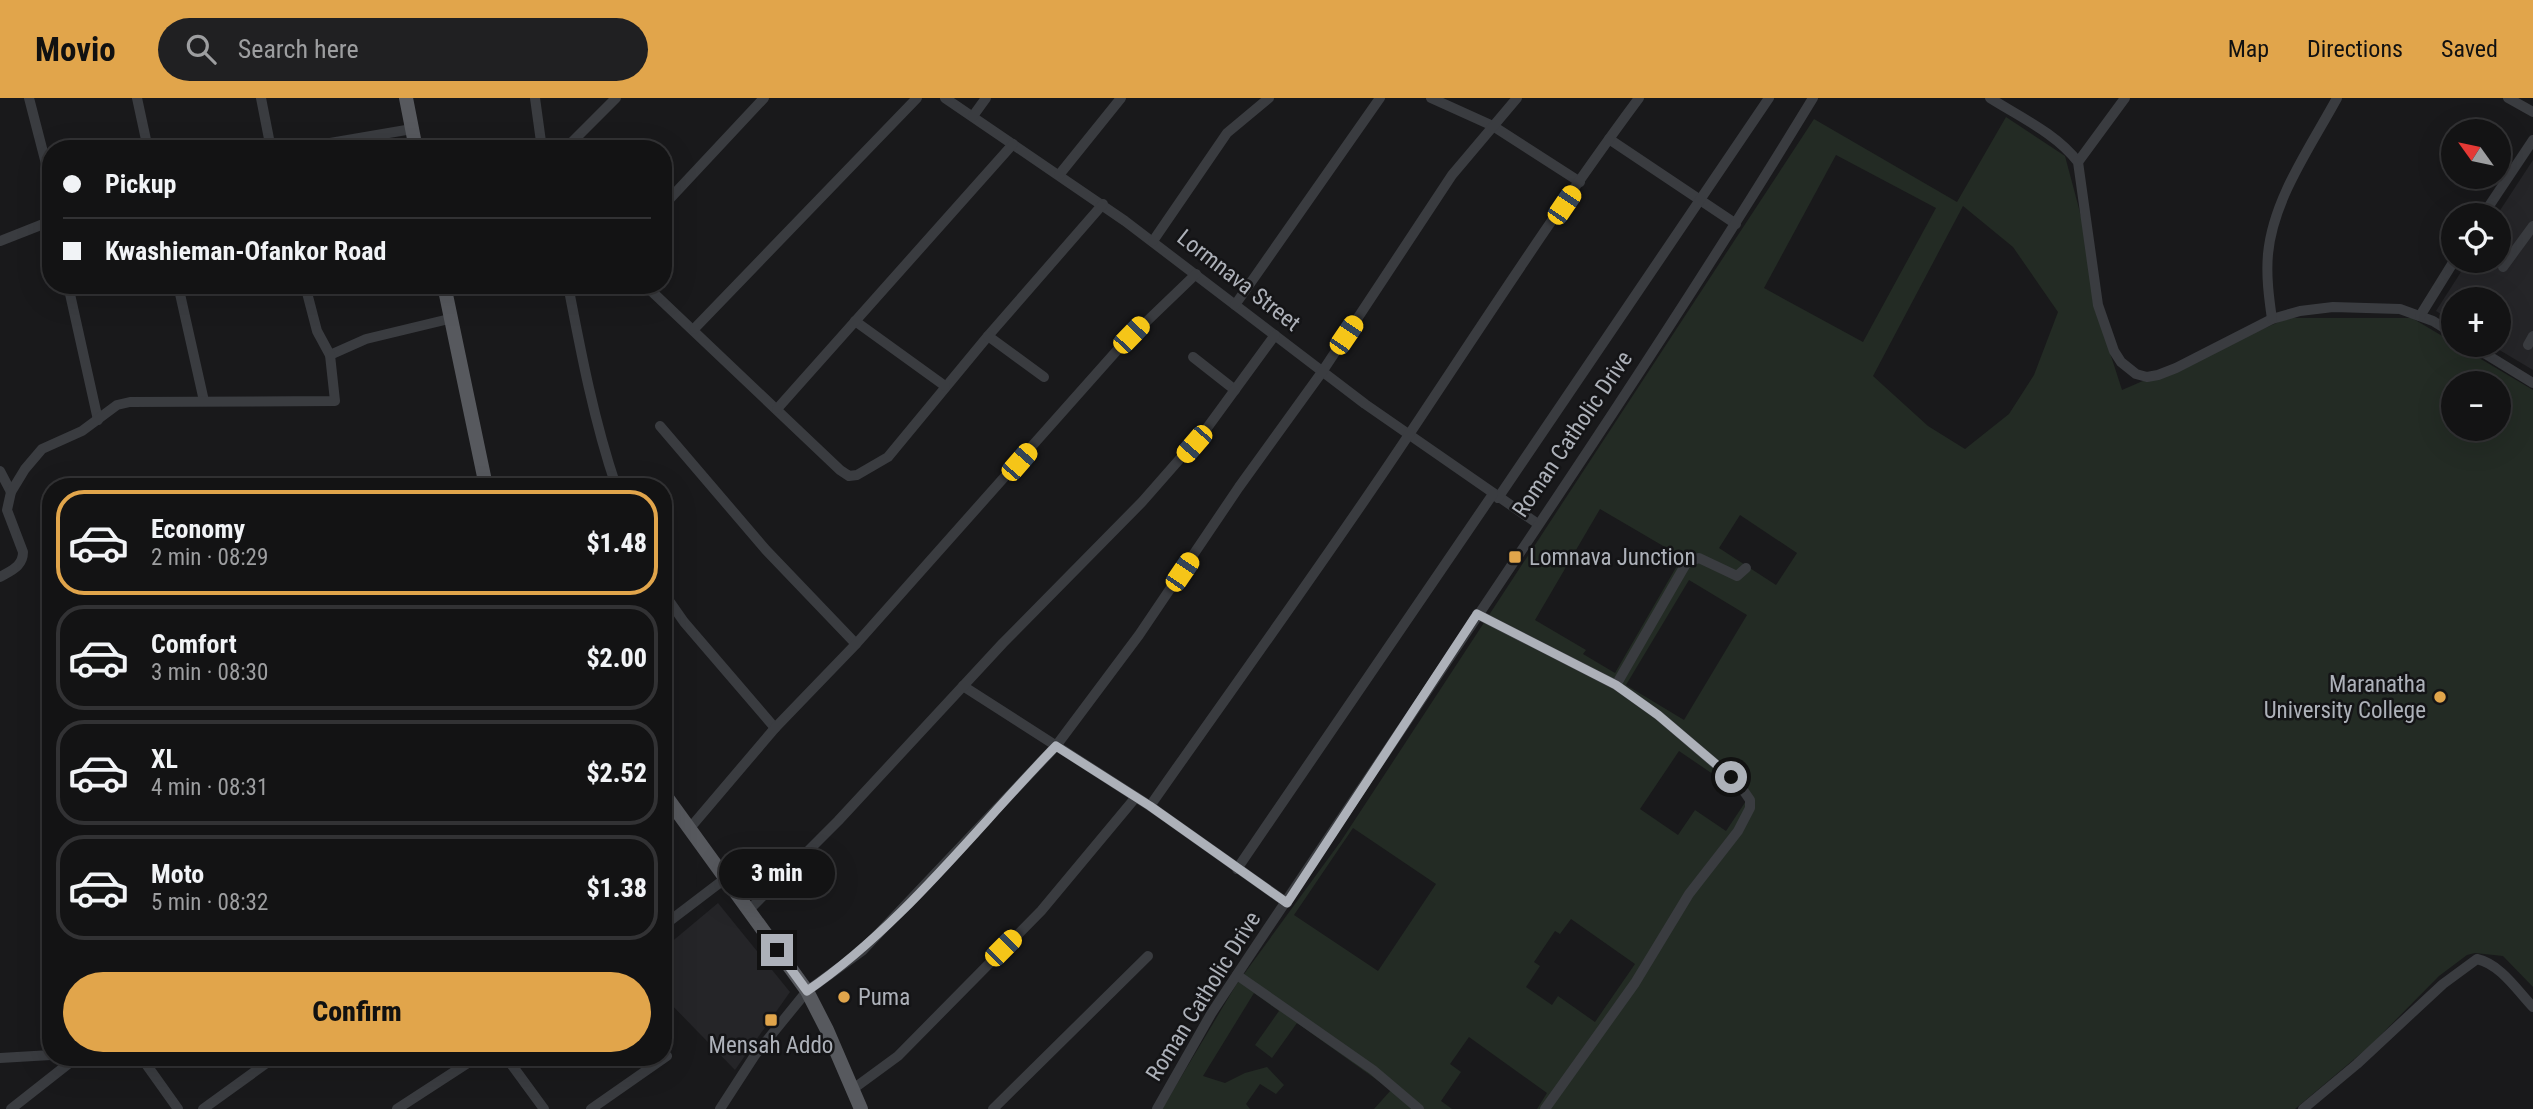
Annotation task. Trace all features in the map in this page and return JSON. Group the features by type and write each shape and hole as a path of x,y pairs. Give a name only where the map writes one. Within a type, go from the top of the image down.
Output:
{"main road":[{"path":"406,98 414,140"},
{"path":"445,294 484,478"},
{"path":"672,804 807,991 861,1109"}],"street":[{"path":"29,98 42,148"},
{"path":"137,98 146,140"},
{"path":"261,98 269,140"},
{"path":"535,98 541,140"},
{"path":"574,140 616,98"},
{"path":"672,196 764,98"},
{"path":"694,329 917,98"},
{"name":"Lormnava Street","path":"945,98 1103,204 1408,436 1538,524"},
{"path":"973,116 986,98"},
{"path":"1059,175 1121,98"},
{"path":"1153,241 1227,134 1269,98"},
{"path":"1235,304 1380,98"},
{"path":"1431,98 1493,126 1580,182"},
{"path":"720,1109 755,1055 807,991 862,950 1056,746 1139,635 1239,487 1322,372 1452,175 1517,98"},
{"path":"1150,806 1639,98"},
{"path":"1237,869 1769,98"},
{"name":"Roman Catholic Drive","path":"1157,1109 1211,1014 1736,224 1814,98"},
{"path":"1990,98 2049,135 2070,151 2078,162 2098,305 2114,351 2128,368 2147,377 2158,375 2272,319 2300,311 2333,307 2400,309 2441,327"},
{"path":"2078,162 2125,98"},
{"path":"2272,319 2268,255 2273,226 2293,178 2337,98"},
{"path":"2508,98 2533,112"},
{"path":"348,140 412,129"},
{"path":"1609,139 1736,224"},
{"path":"2491,203 2533,140"},
{"path":"777,409 1013,144"},
{"path":"655,294 841,470 849,476 857,475 888,457 945,386 1103,204"},
{"path":"0,241 42,224"},
{"path":"2511,256 2533,226"},
{"path":"2521,244 2533,251"},
{"path":"2420,316 2447,273"},
{"path":"690,828 775,728 856,644 1120,347 1196,274"},
{"path":"70,294 98,420"},
{"path":"180,294 204,401"},
{"path":"0,577 16,568 24,555 7,510 11,492 25,470 42,449 82,431 111,409 123,403 335,401 330,355 317,331 307,294"},
{"path":"570,294 584,369 613,478"},
{"path":"330,355 366,339 449,319"},
{"path":"855,321 945,386"},
{"path":"750,910 838,821 1003,643 1142,502 1207,428 1275,335"},
{"path":"988,336 1044,377"},
{"path":"1192,356 1235,390"},
{"path":"2490,357 2533,383"},
{"path":"660,426 766,550 856,644"},
{"path":"0,471 11,492"},
{"path":"1616,685 1687,562 1699,558 1737,576 1746,568"},
{"path":"672,605 775,728"},
{"path":"1477,614 1616,685 1658,715 1740,784 1751,800 1750,808 1738,831 1689,894 1635,983 1545,1109"},
{"path":"963,686 1150,806 1287,903"},
{"path":"853,1089 898,1056 1041,911 1136,797"},
{"path":"672,919 726,878"},
{"path":"993,1109 1148,956"},
{"path":"2303,1109 2461,968 2477,959 2486,961 2499,970 2533,1007"},
{"path":"1237,975 1373,1070 1419,1109"},
{"path":"0,1058 42,1056"},
{"path":"11,1109 66,1066"},
{"path":"147,1066 178,1109"},
{"path":"203,1109 263,1066"},
{"path":"397,1109 463,1066"},
{"path":"513,1066 544,1109"},
{"path":"591,1109 653,1066"}],"shaded area":[{"path":"2006,117 2065,156 2086,235 2093,300 2122,390 2288,318 2412,318 2441,335 2441,357 2478,357 2501,371 2441,371 2441,441 2511,441 2511,377 2533,390 2533,987 2503,956 2475,953 2467,955 2439,976 2371,1045 2295,1109 1537,1109 1547,1093 1469,1037 1450,1064 1461,1072 1441,1101 1452,1109 1374,1109 1391,1090 1297,1023 1272,1058 1255,1045 1279,1011 1254,993 1203,1076 1225,1083 1245,1073 1267,1067 1284,1085 1276,1094 1260,1084 1246,1104 1250,1109 1162,1109 1236,985 1341,841 1814,119 1957,202","holes":["1836,155 1936,208 1863,342 1764,288","1963,206 2013,247 2058,312 2034,375 2009,414 1965,449 1928,426 1873,376","1600,509 1682,557 1615,673 1583,654 1586,650 1535,620","1740,515 1797,553 1776,585 1719,548","1689,580 1747,615 1684,720 1626,685","1679,751 1748,798 1726,831 1695,810 1678,835 1640,809","1353,828 1436,884 1378,971 1294,915","1571,919 1635,964 1595,1022 1558,996 1552,1005 1526,987 1540,966 1534,962 1555,931 1560,934"]},
{"path":"2533,160 2533,370 2511,357 2511,287 2451,287 2460,273 2511,273 2511,203 2505,203"},
{"path":"718,903 790,992 735,1070 672,1005 672,941"}],"place":[{"name":"Lomnava Junction","path":"1515,557"},
{"name":"Maranatha University College","path":"2440,697"},
{"name":"Puma","path":"844,997"},
{"name":"Mensah Addo","path":"771,1020"}],"route":[{"path":"777,950 807,991 842,966 862,950 914,897 1056,746 1150,806 1287,903 1477,614 1616,685 1658,715 1731,777"}]}
